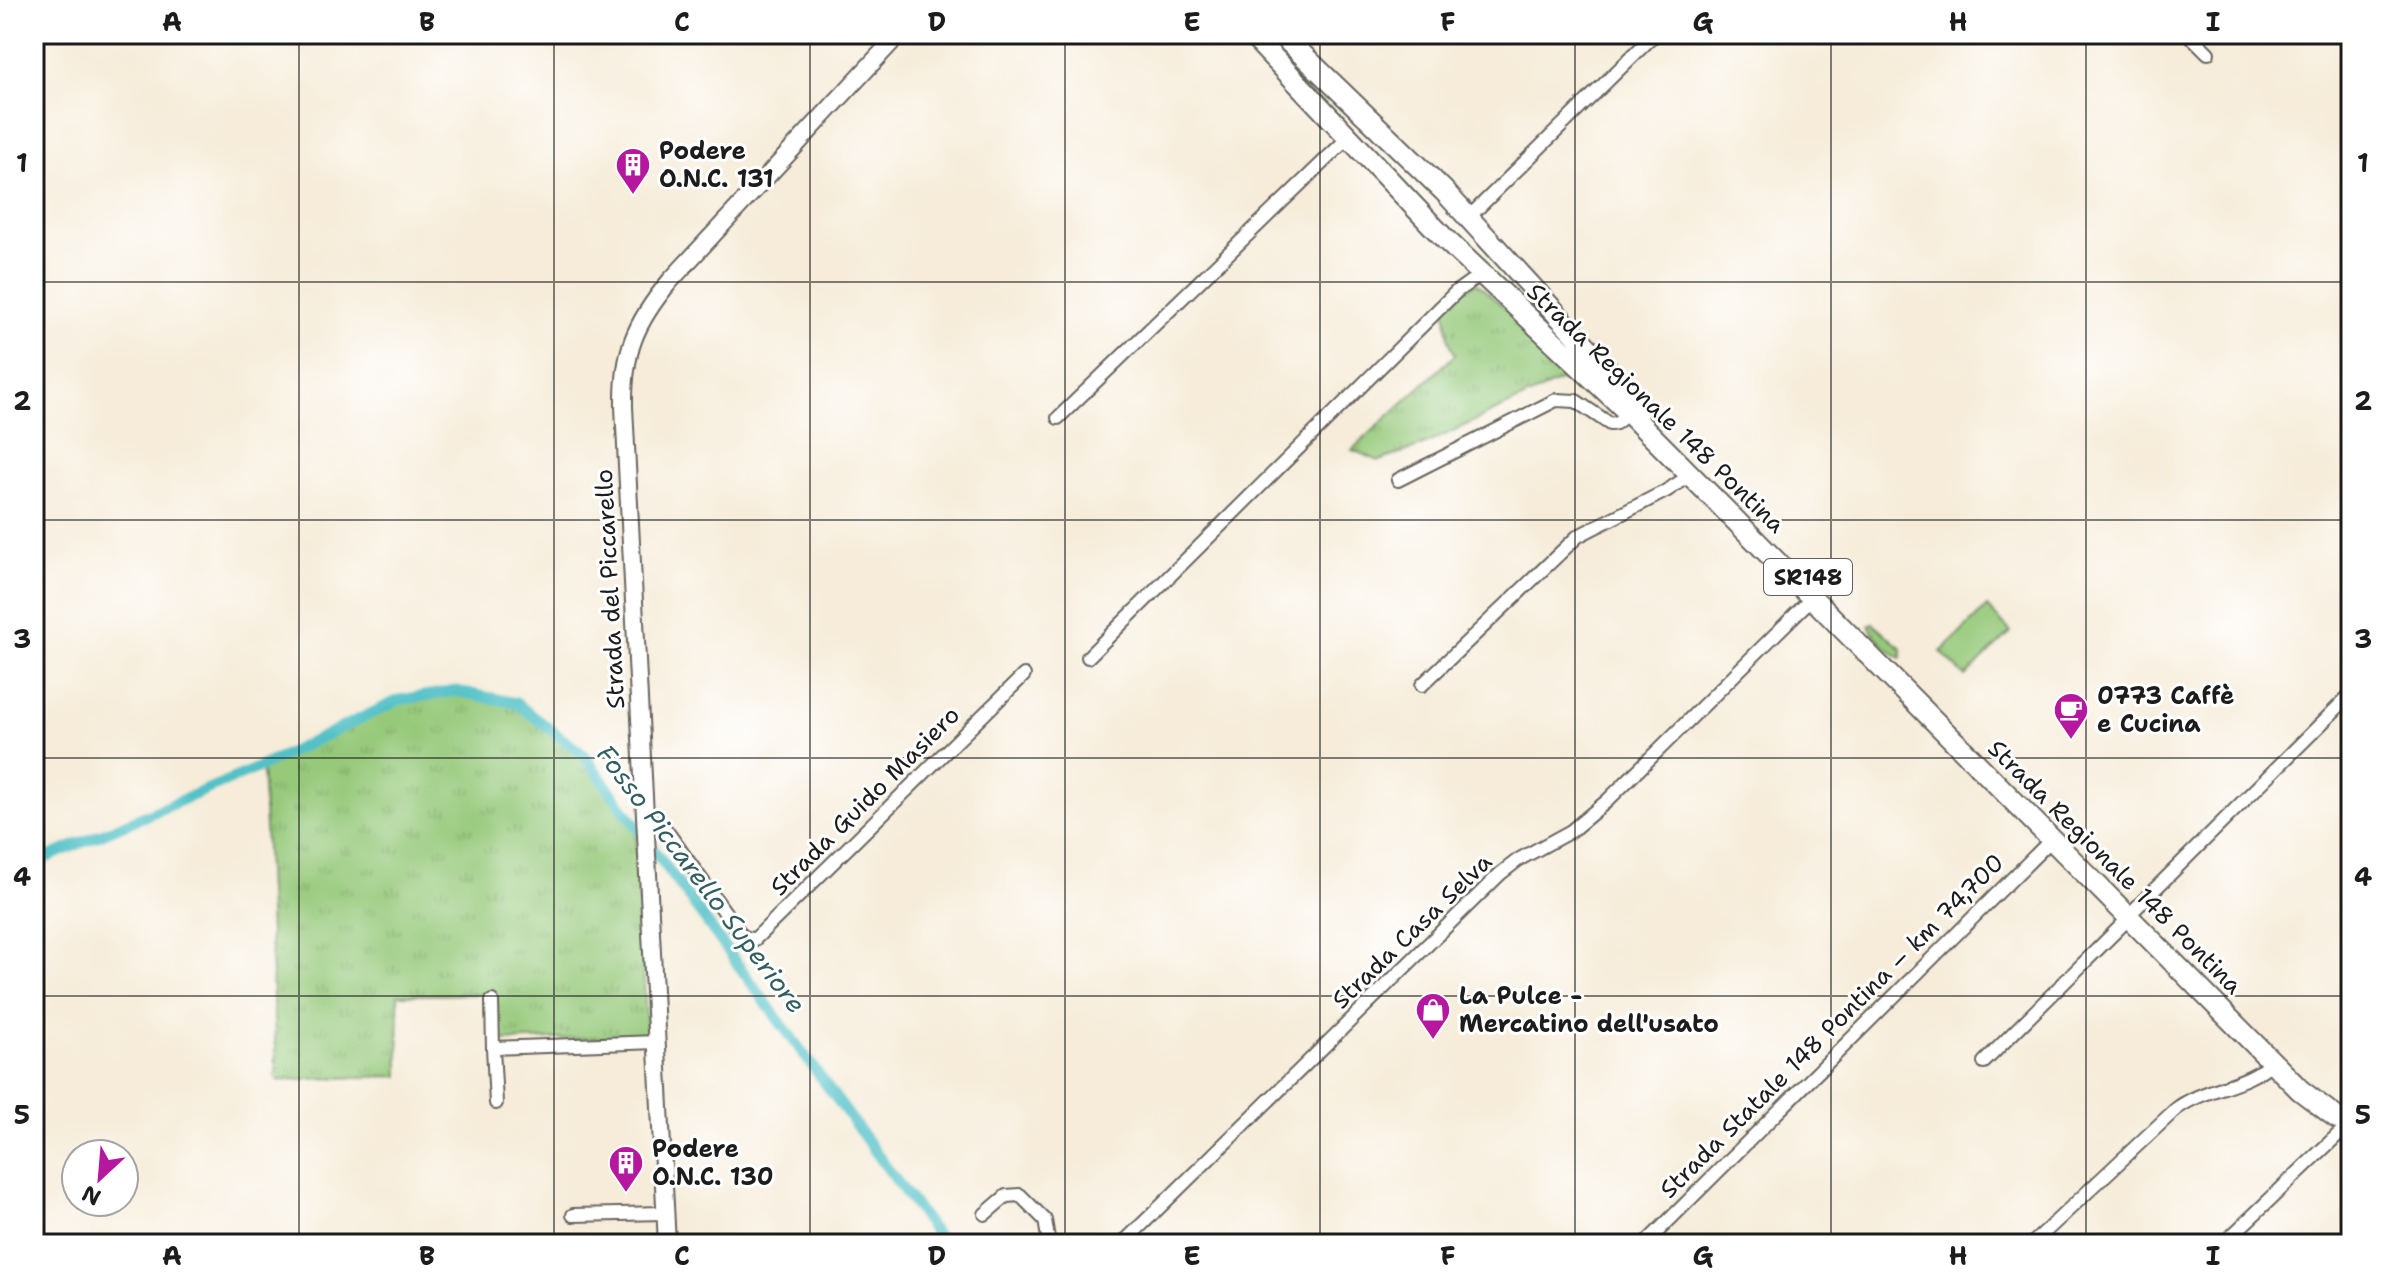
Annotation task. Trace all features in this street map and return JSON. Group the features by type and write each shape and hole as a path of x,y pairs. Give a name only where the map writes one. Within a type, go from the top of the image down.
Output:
{"main road":[{"name":"Strada Regionale 148 Pontina","path":"1251,34 1481,274 1629,413 2051,840 2132,913 2307,1082 2345,1126"},
{"name":"Strada Regionale 148 Pontina","path":"1281,34 1400,146 1469,217 1688,456 2132,913 2272,1062 2308,1098 2345,1126"}],"street":[{"name":"Strada del Piccarello","path":"667,1244 624,407 625,367 632,339 646,311 670,281 899,34"},
{"path":"1469,217 1655,34"},
{"path":"2189,34 2208,53"},
{"path":"1058,418 1348,138"},
{"path":"1088,657 1456,292 1481,274"},
{"path":"1398,480 1556,400 1576,401 1610,424 1629,413"},
{"path":"1422,685 1578,536 1691,475"},
{"name":"Strada Casa Selva","path":"1122,1244 1500,874 1518,860 1571,831 1607,801 1812,598"},
{"name":"Strada Guido Masiero","path":"646,817 663,826 742,936 754,940 1024,675"},
{"path":"1984,1062 2351,694"},
{"name":"Strada Statale 148 Pontina – km 74,700","path":"1645,1244 2051,840"},
{"path":"492,1001 496,1103"},
{"path":"493,1048 657,1042"},
{"path":"2032,1244 2181,1106 2202,1094 2258,1073 2272,1062"},
{"path":"2223,1244 2345,1126"},
{"path":"985,1214 1006,1196 1020,1195 1045,1220 1049,1244"},
{"path":"573,1215 665,1213"}],"green space":[{"path":"1476,282 1577,373 1419,447 1379,461 1352,450 1455,355 1449,340 1445,307"},
{"path":"1987,607 2011,632 1965,676 1941,652"},
{"path":"1873,623 1902,649 1902,658 1879,640 1869,625"},
{"path":"456,691 516,703 584,755 635,822 647,1036 498,1041 496,994 398,995 399,1076 277,1080 262,766 399,700"}],"waterway":[{"name":"Fosso Piccarello Superiore","path":"34,863 262,766 399,700 456,691 516,703 584,755 943,1244"}],"place":[{"name":"Podere O.N.C. 131","path":"633,196"},
{"name":"0773 Caffè e Cucina","path":"2071,741"},
{"name":"La Pulce - Mercatino dell'usato","path":"1433,1041"},
{"name":"Podere O.N.C. 130","path":"626,1194"}]}
